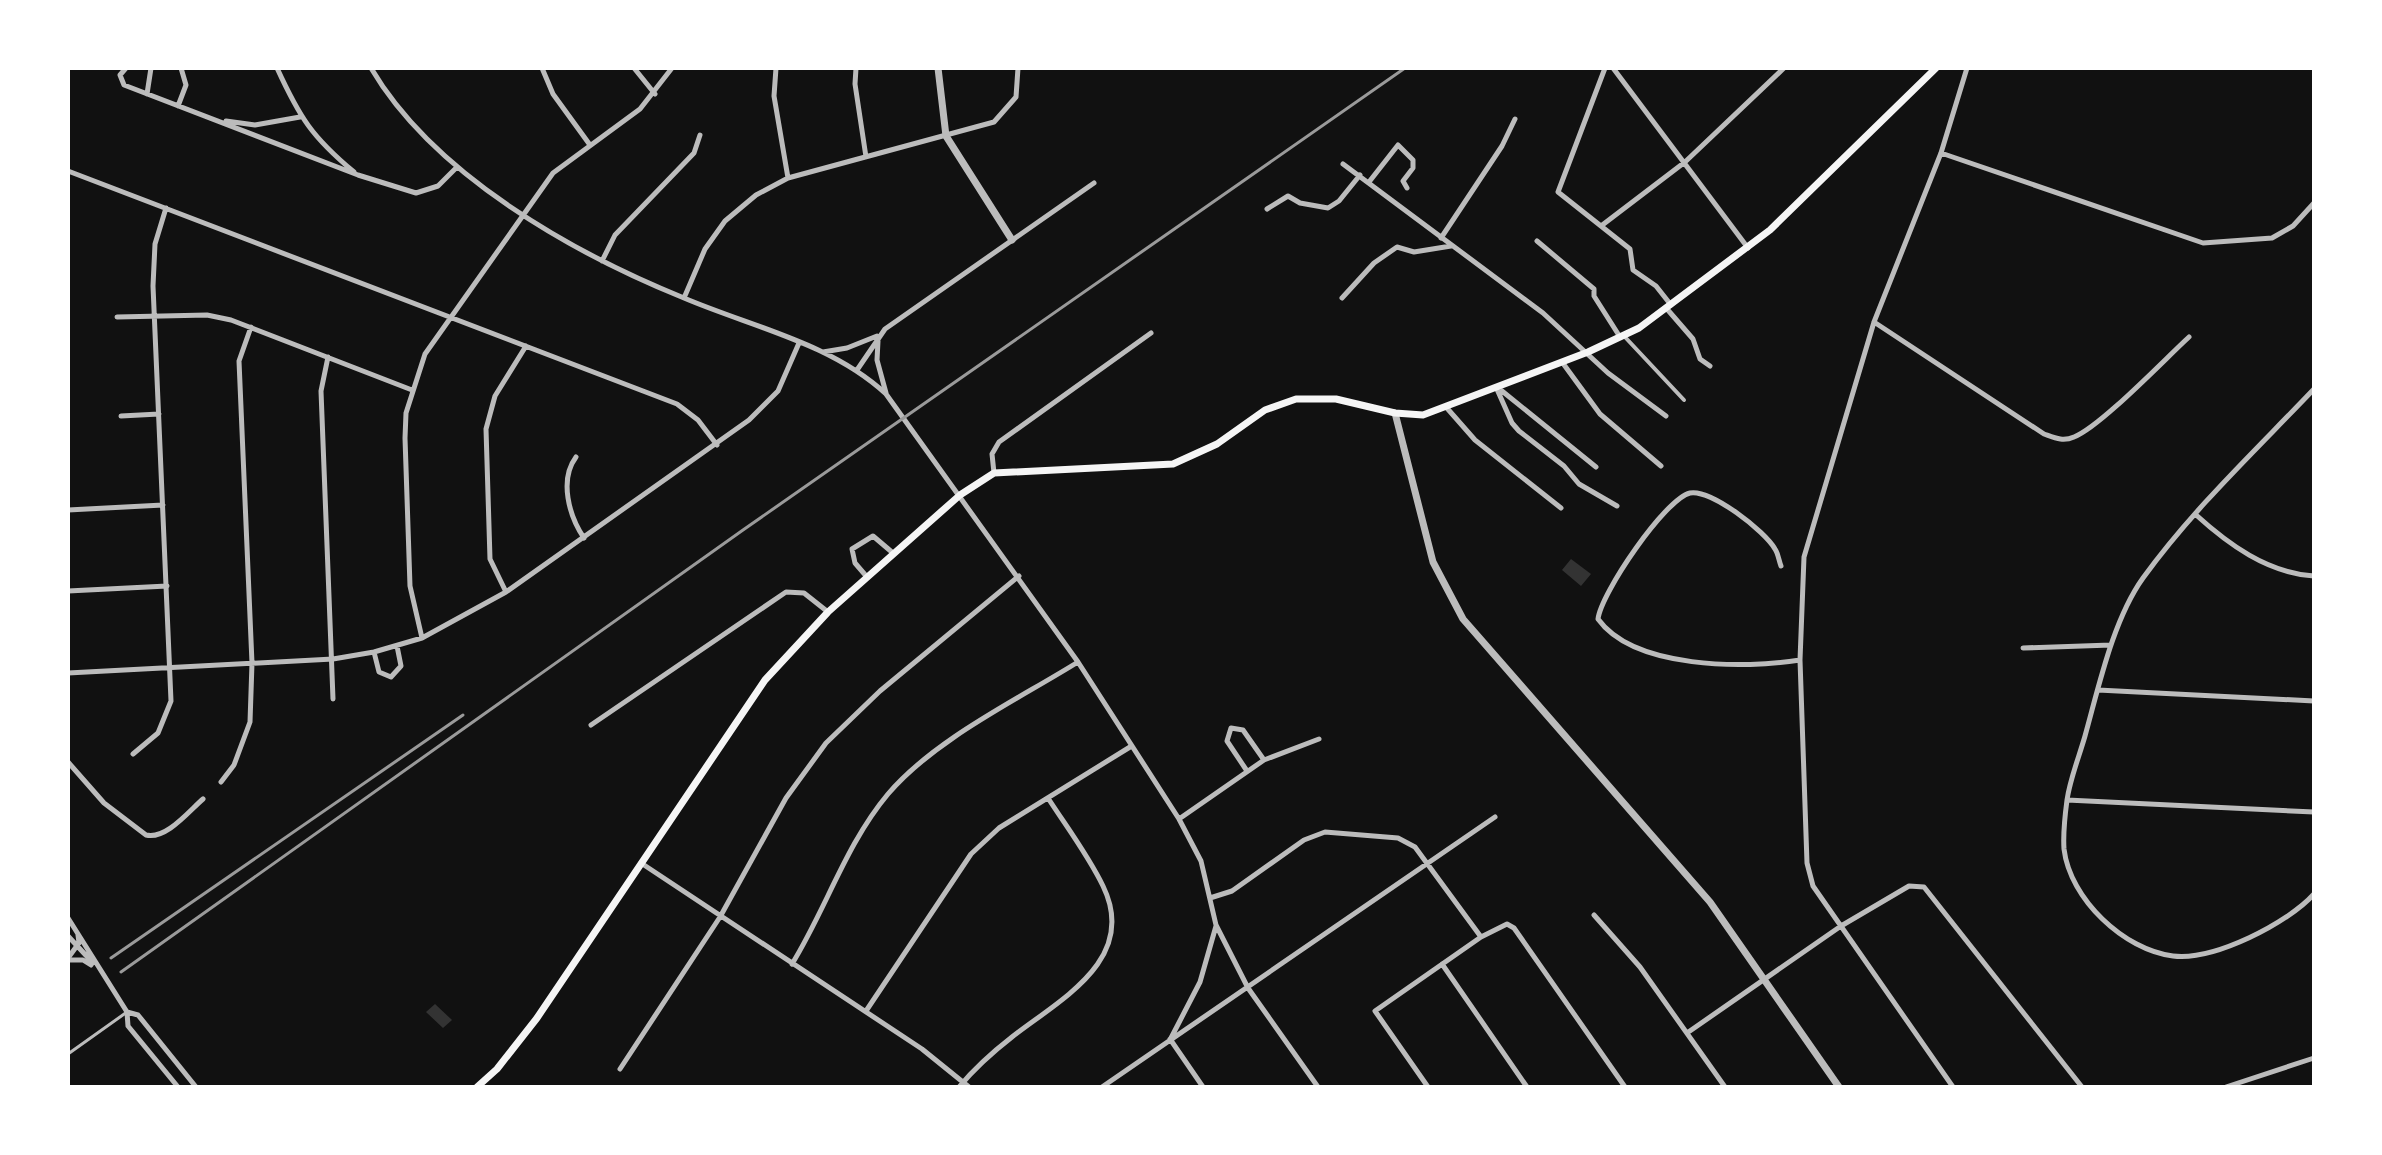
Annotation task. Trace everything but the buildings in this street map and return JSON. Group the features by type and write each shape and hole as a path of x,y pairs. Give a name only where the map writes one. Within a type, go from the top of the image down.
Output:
{"main road":[{"path":"477,1087 497,1069 529,1029 765,680 828,612 960,495 994,473 1173,464 1217,444 1265,410 1296,399 1336,399 1395,413 1423,415 1588,352 1622,337 1670,307 1748,248 1936,68"}],"street":[{"path":"126,68 120,75 124,85 358,175 416,193 438,186 457,167"},
{"path":"147,94 151,68"},
{"path":"178,106 186,85 181,68"},
{"path":"277,68 300,117 322,145 358,175"},
{"path":"371,68 400,107 457,167 522,214 602,261 684,298 823,352 857,370 886,394 1019,576 1179,819 1201,861 1216,925 1248,988 1318,1087"},
{"path":"542,68 553,94 590,145"},
{"path":"634,68 655,94"},
{"path":"422,638 410,586 405,438 412,390 425,354 553,173 623,124 655,94 672,68"},
{"path":"776,68 774,96 788,178"},
{"path":"856,68 855,84 866,157"},
{"path":"938,68 946,136 1012,240"},
{"path":"684,298 705,249 725,221 756,195 788,178 994,122 1016,97 1018,68"},
{"path":"1605,68 1558,192 1630,249 1633,270 1656,286 1693,339 1700,359 1710,366"},
{"path":"1613,68 1748,248"},
{"path":"1601,226 1685,162 1784,68"},
{"path":"1953,1087 1813,886 1807,863 1800,660 1804,557 1874,322 1941,153 1967,68"},
{"path":"210,118 255,125 300,117"},
{"path":"1441,238 1502,146 1515,119"},
{"path":"602,261 624,224 694,153 700,135"},
{"path":"1369,182 1391,152 1400,146 1414,164 1403,181 1407,188"},
{"path":"1941,153 2203,243 2272,238 2293,226 2314,203"},
{"path":"1343,164 1588,352 1608,373 1666,416"},
{"path":"68,171 677,404 698,420 717,445"},
{"path":"1267,209 1288,196 1300,203 1328,208 1339,201 1360,175"},
{"path":"823,352 847,348 878,335 1094,183"},
{"path":"133,754 151,741 165,723 171,701 155,316 155,244 166,208"},
{"path":"1537,241 1594,289 1594,296 1622,337 1684,400"},
{"path":"1342,298 1374,263 1397,247 1414,252 1452,246"},
{"path":"117,317 207,315 251,327 412,390"},
{"path":"1874,322 2044,434 2061,440 2076,437 2094,423 2189,337"},
{"path":"221,782 234,765 250,722 252,663 239,361 251,327"},
{"path":"885,329 876,352 886,394"},
{"path":"994,473 992,454 999,442 1151,333"},
{"path":"857,370 878,335"},
{"path":"68,673 333,659 374,652 422,638 506,592 717,445 769,403 799,343"},
{"path":"506,592 490,559 486,429 495,396 526,346"},
{"path":"328,357 321,391 333,699"},
{"path":"1561,361 1600,414 1661,466"},
{"path":"1495,386 1596,467"},
{"path":"1495,386 1512,423 1564,466 1579,484 1617,506"},
{"path":"2314,389 2195,514 2141,580 2111,645 2098,690 2067,800 2064,850 2085,900 2122,939 2174,956 2207,952 2262,932 2304,906 2314,894"},
{"path":"1446,407 1475,440 1561,508"},
{"path":"1395,413 1433,562 1463,619 1710,902 1839,1087"},
{"path":"121,416 159,414"},
{"path":"576,457 568,474 570,513 584,538"},
{"path":"1781,566 1775,548 1734,511 1709,495 1690,493 1677,501 1622,565 1599,606 1598,619 1607,632 1664,658 1761,667 1800,660"},
{"path":"68,510 163,505"},
{"path":"2195,514 2228,544 2274,567 2314,576"},
{"path":"867,577 852,556 852,549 873,536 893,553"},
{"path":"620,1069 720,917 786,798 826,743 880,691 1019,576"},
{"path":"68,591 167,586"},
{"path":"591,725 786,592 804,593 828,612"},
{"path":"2023,648 2111,645"},
{"path":"374,652 379,672 391,677 401,666 397,646"},
{"path":"792,964 818,923 855,842 889,793 946,744 1078,662"},
{"path":"2098,690 2314,701"},
{"path":"1247,771 1227,741 1231,728 1243,730 1264,760"},
{"path":"1179,819 1264,760 1319,739"},
{"path":"866,1011 971,854 999,828 1130,747"},
{"path":"68,762 104,803 146,835 154,837 163,832 203,799"},
{"path":"641,863 866,1011 963,1085 1010,1038 1084,985 1108,945 1111,914 1104,888 1048,798"},
{"path":"2067,800 2314,812"},
{"path":"1102,1087 1495,817"},
{"path":"1210,898 1232,891 1304,840 1325,832 1398,838 1415,847 1481,937"},
{"path":"1687,1033 1841,926 1909,886 1924,887 2082,1087"},
{"path":"1594,915 1640,967 1725,1087"},
{"path":"68,918 96,967"},
{"path":"1428,1087 1375,1011 1481,937 1507,924 1519,934 1625,1087"},
{"path":"1170,1039 1200,982 1216,925"},
{"path":"77,930 68,959 83,960 96,967"},
{"path":"68,936 96,967 127,1012 128,1026 178,1087"},
{"path":"75,944 90,955"},
{"path":"1442,964 1527,1087"},
{"path":"127,1012 138,1015 196,1087"},
{"path":"1170,1039 1203,1087"},
{"path":"2226,1087 2314,1058"}],"lane":[{"path":"68,1054 127,1012"}],"shaded area":[{"path":"1571,559 1591,574 1581,586 1562,570"},
{"path":"435,1004 452,1020 443,1028 426,1012"}],"railway":[{"path":"121,972 743,530 1405,68"},
{"path":"111,958 463,715"}]}
